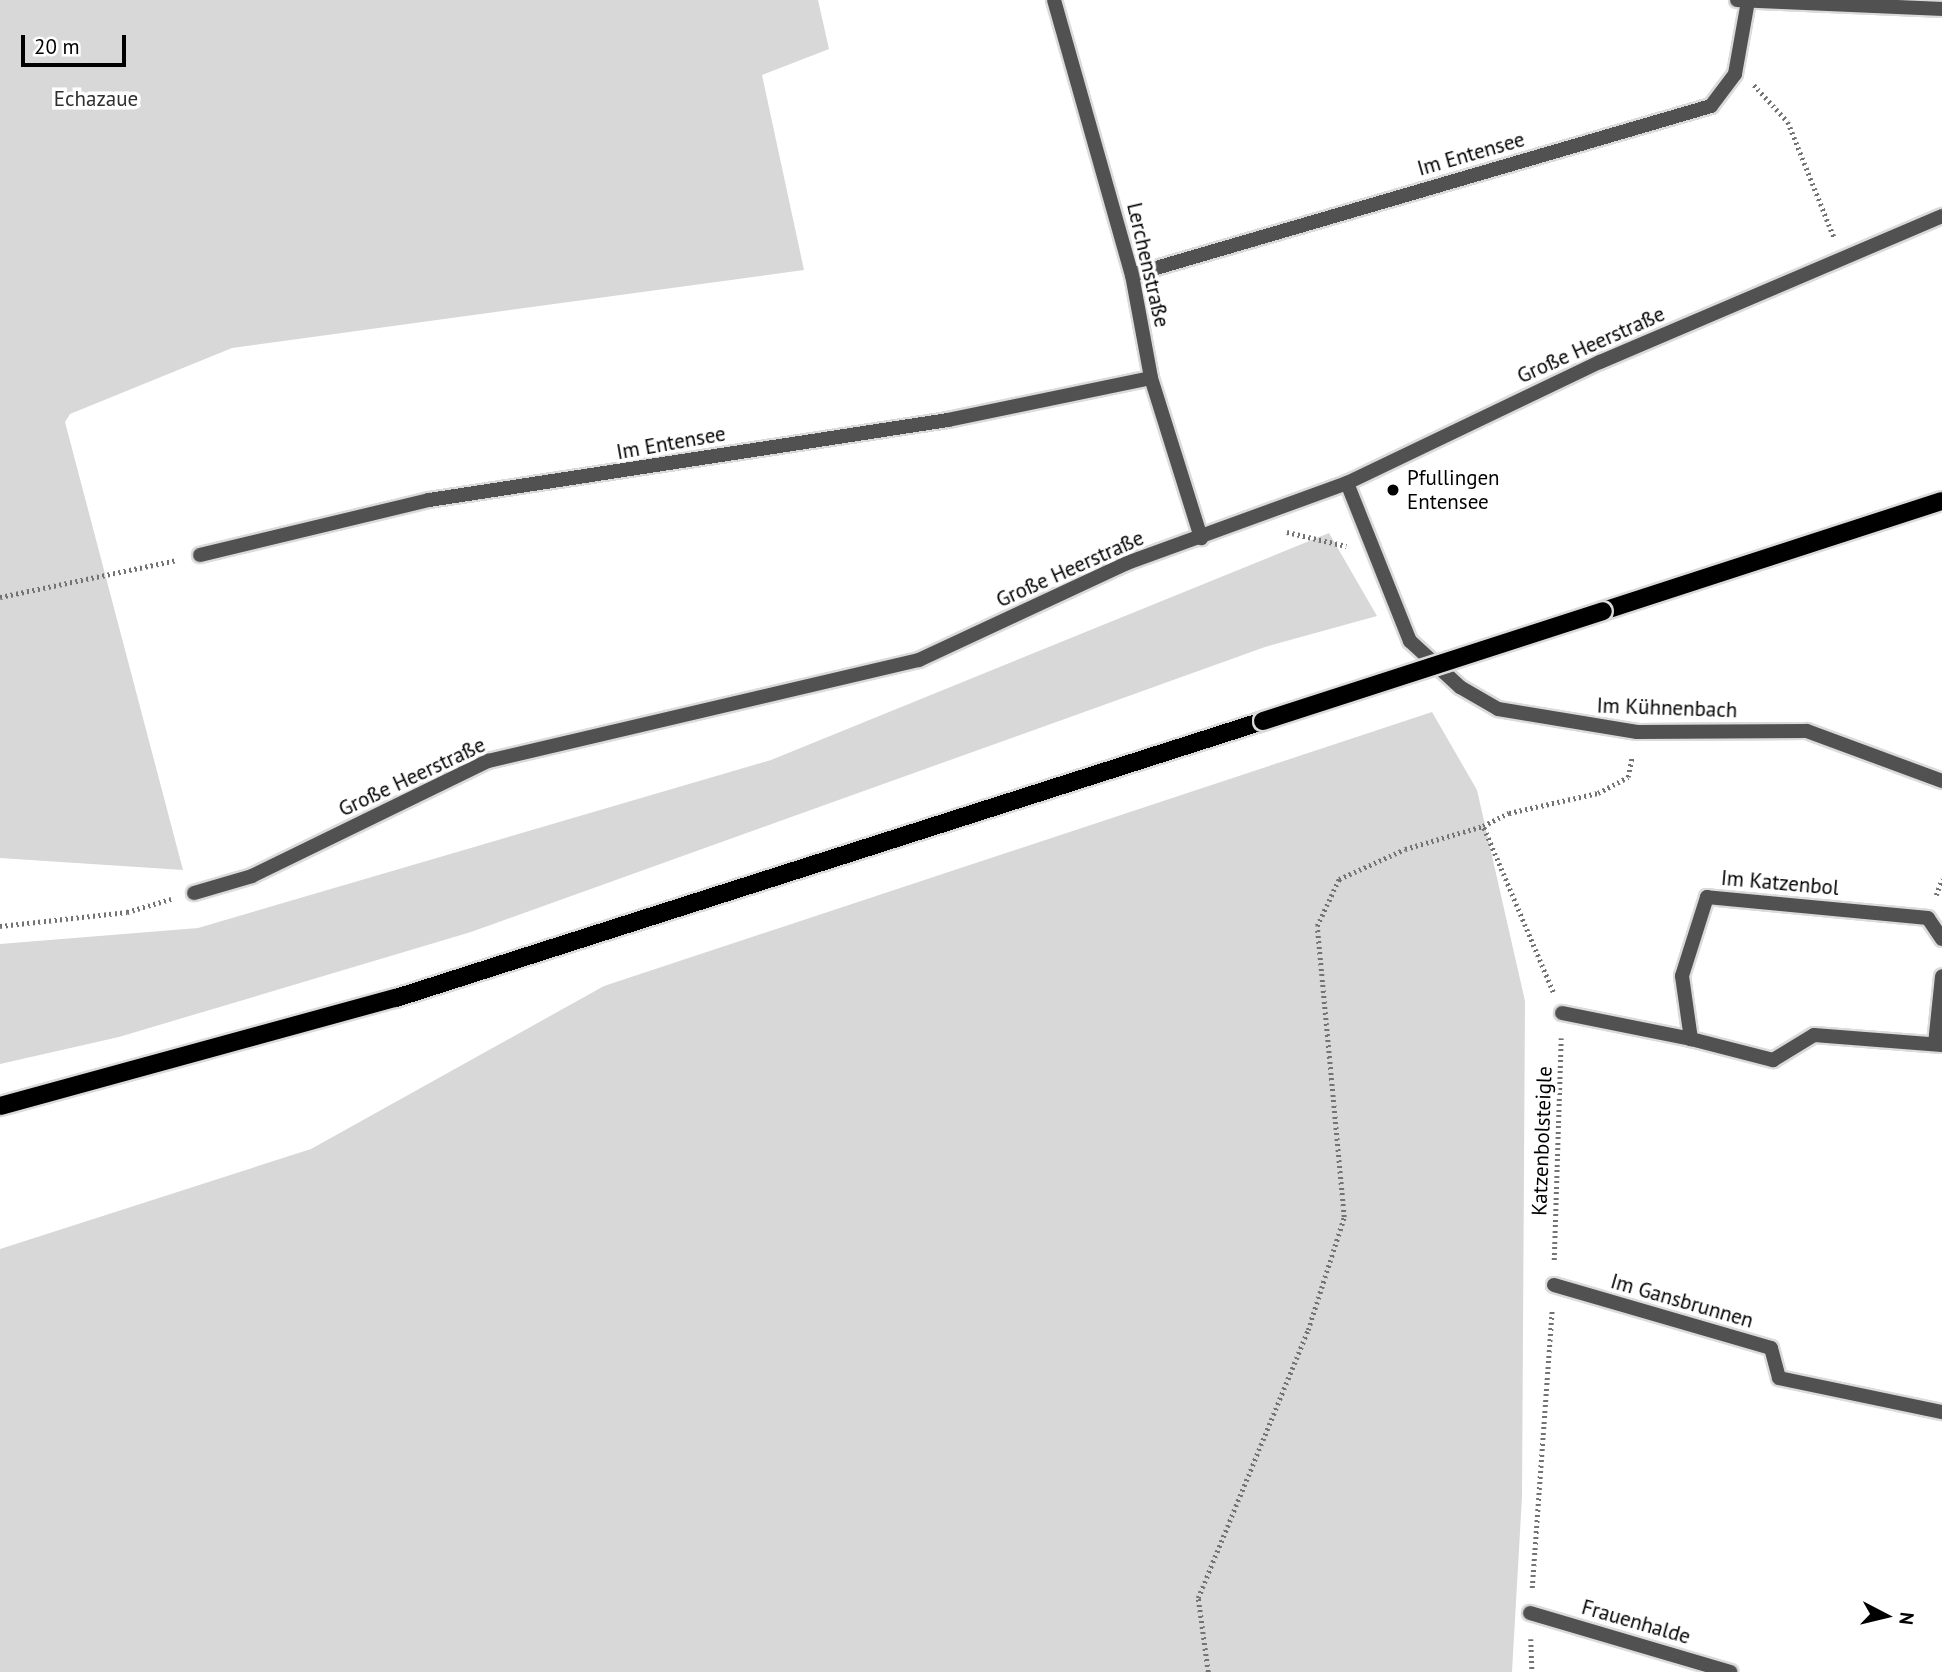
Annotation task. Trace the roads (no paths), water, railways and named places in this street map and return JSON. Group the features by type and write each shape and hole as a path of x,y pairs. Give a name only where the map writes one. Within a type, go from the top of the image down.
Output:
{"main road":[{"path":"0,1106 396,998 1263,722 1942,501"}],"street":[{"name":"Lerchenstraße","path":"1054,0 1132,275 1151,378 1201,538"},
{"name":"Im Entensee","path":"1132,275 1711,106 1735,74 1744,0"},
{"path":"1744,0 1942,9"},
{"name":"Große Heerstraße","path":"194,892 252,876 488,761 919,660 1127,563 1348,483 1600,362 1942,216"},
{"name":"Im Entensee","path":"200,555 429,500 948,420 1151,378"},
{"name":"Im Kühnenbach","path":"1348,483 1373,553 1410,641 1460,687 1498,709 1546,722 1637,732 1807,731 1942,781"},
{"name":"Im Katzenbol","path":"1691,1038 1682,976 1707,897 1928,918 1942,939"},
{"path":"1562,1013 1691,1038 1773,1060 1815,1035 1939,1045 1942,976"},
{"name":"Im Gansbrunnen","path":"1554,1285 1771,1348 1779,1378 1942,1412"},
{"name":"Frauenhalde","path":"1530,1613 1730,1672"}],"place":[{"name":"Pfullingen Entensee","path":"1393,490"}],"park label":[{"name":"Echazaue","path":"96,99"}]}
